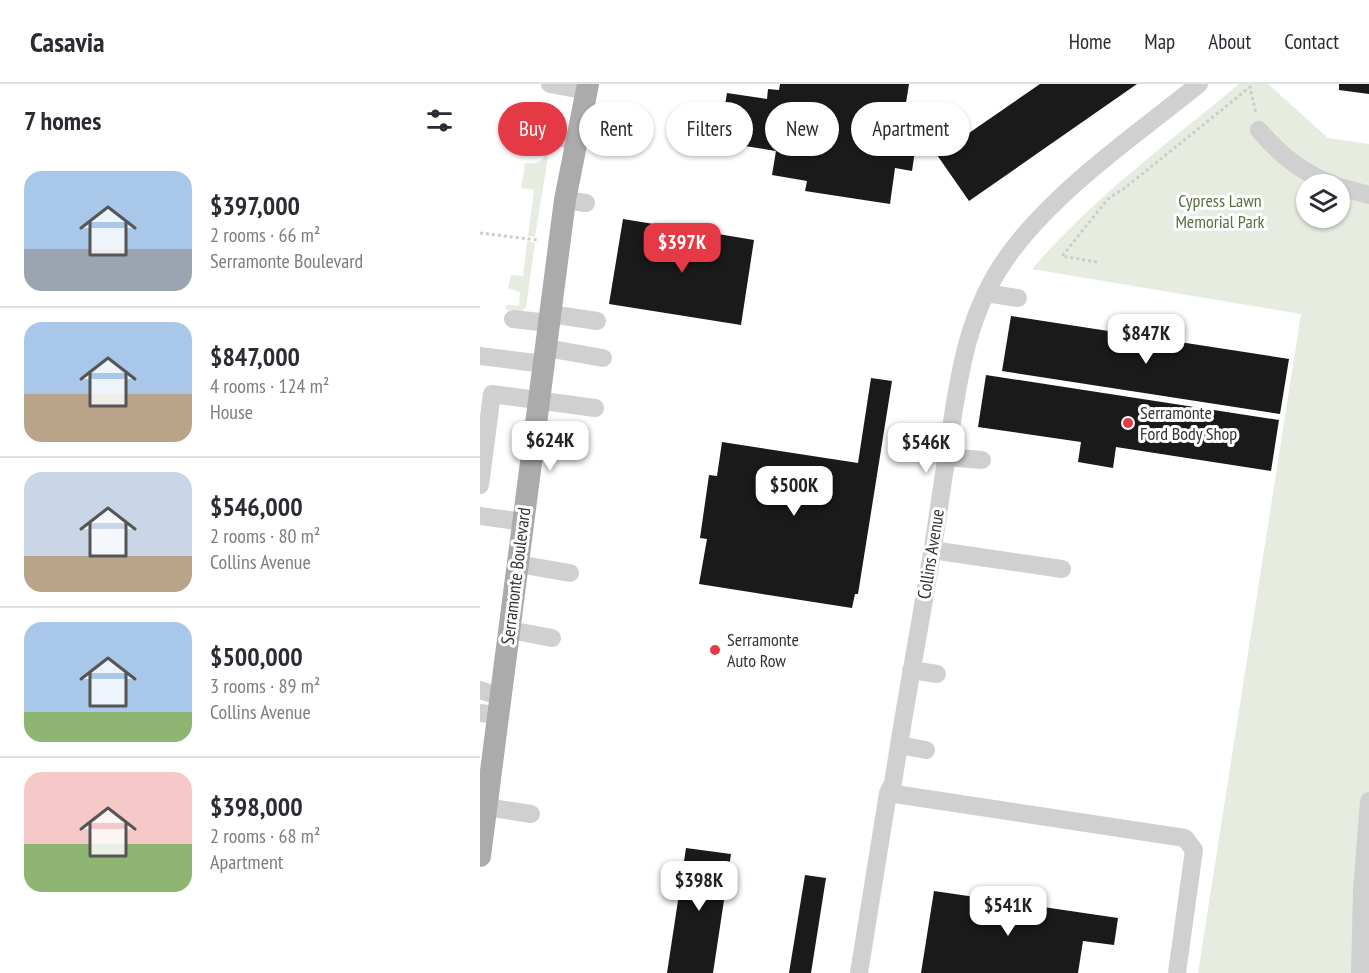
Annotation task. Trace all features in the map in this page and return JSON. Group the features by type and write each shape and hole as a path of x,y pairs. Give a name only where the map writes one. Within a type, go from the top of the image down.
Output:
{"main road":[{"name":"Serramonte Boulevard","path":"480,856 486,807 490,704 510,630 550,319 576,202 576,141 587,88"}],"street":[{"path":"550,84 587,88"},
{"name":"Collins Avenue","path":"859,973 888,793 893,783 932,550 958,379 976,313 1012,250 1038,218 1071,188 1199,84"},
{"path":"1259,130 1285,157 1311,174"},
{"path":"567,139 576,141"},
{"path":"1350,190 1369,195"},
{"path":"986,293 1018,298"},
{"path":"513,319 597,321"},
{"path":"480,356 603,358"},
{"path":"480,485 492,394 595,408"},
{"path":"946,457 982,460"},
{"path":"480,516 523,522"},
{"path":"932,550 1062,569"},
{"path":"518,564 570,573"},
{"path":"510,630 552,638"},
{"path":"911,670 937,674"},
{"path":"898,745 926,750"},
{"path":"888,793 1185,838 1194,850 1177,973"},
{"path":"1360,973 1369,801"},
{"path":"486,807 531,814"}],"path":[{"path":"1096,262 1062,256 1108,199 1250,87 1259,130"},
{"path":"480,233 537,240"}],"green space":[{"name":"Cypress Lawn Memorial Park","path":"1239,84 1268,84 1328,138 1369,144 1369,973 1198,973 1301,314 1032,269 1055,243 1105,195"},
{"path":"544,156 548,156 535,237 528,236 534,190 521,188 525,163 541,160"},
{"path":"527,241 535,243 526,307 522,311 507,310 505,307 507,305 519,306 520,292 508,288 511,275 523,276"}],"building":[{"path":"780,84 909,84 906,102 851,102 851,156 914,156 912,171 895,168 890,204 805,191 807,181 772,175 775,156 839,156 839,102 765,102 765,149 753,147 753,102 726,102 727,93 767,99 768,89 779,90"},
{"path":"1040,84 1137,84 969,201 938,156 970,156 970,132"},
{"path":"1339,84 1369,84 1369,94 1339,90"},
{"path":"623,219 660,225 674,244 686,246 706,232 754,240 741,325 609,304"},
{"path":"1011,316 1289,359 1280,414 1002,371"},
{"name":"Serramonte Ford Body Shop","path":"986,375 1279,420 1271,471 1116,447 1113,468 1078,462 1081,442 978,427"},
{"path":"871,378 892,381 858,594 855,594 852,608 699,584 707,539 700,538 709,475 717,476 722,442 858,463"},
{"path":"686,848 731,854 713,973 667,973"},
{"path":"805,875 826,878 811,973 789,973"},
{"path":"934,891 1118,918 1114,945 1083,941 1078,973 921,973"}],"place":[{"name":"Serramonte Ford Body Shop","path":"1128,423"},
{"name":"Serramonte Auto Row","path":"715,650"}]}
